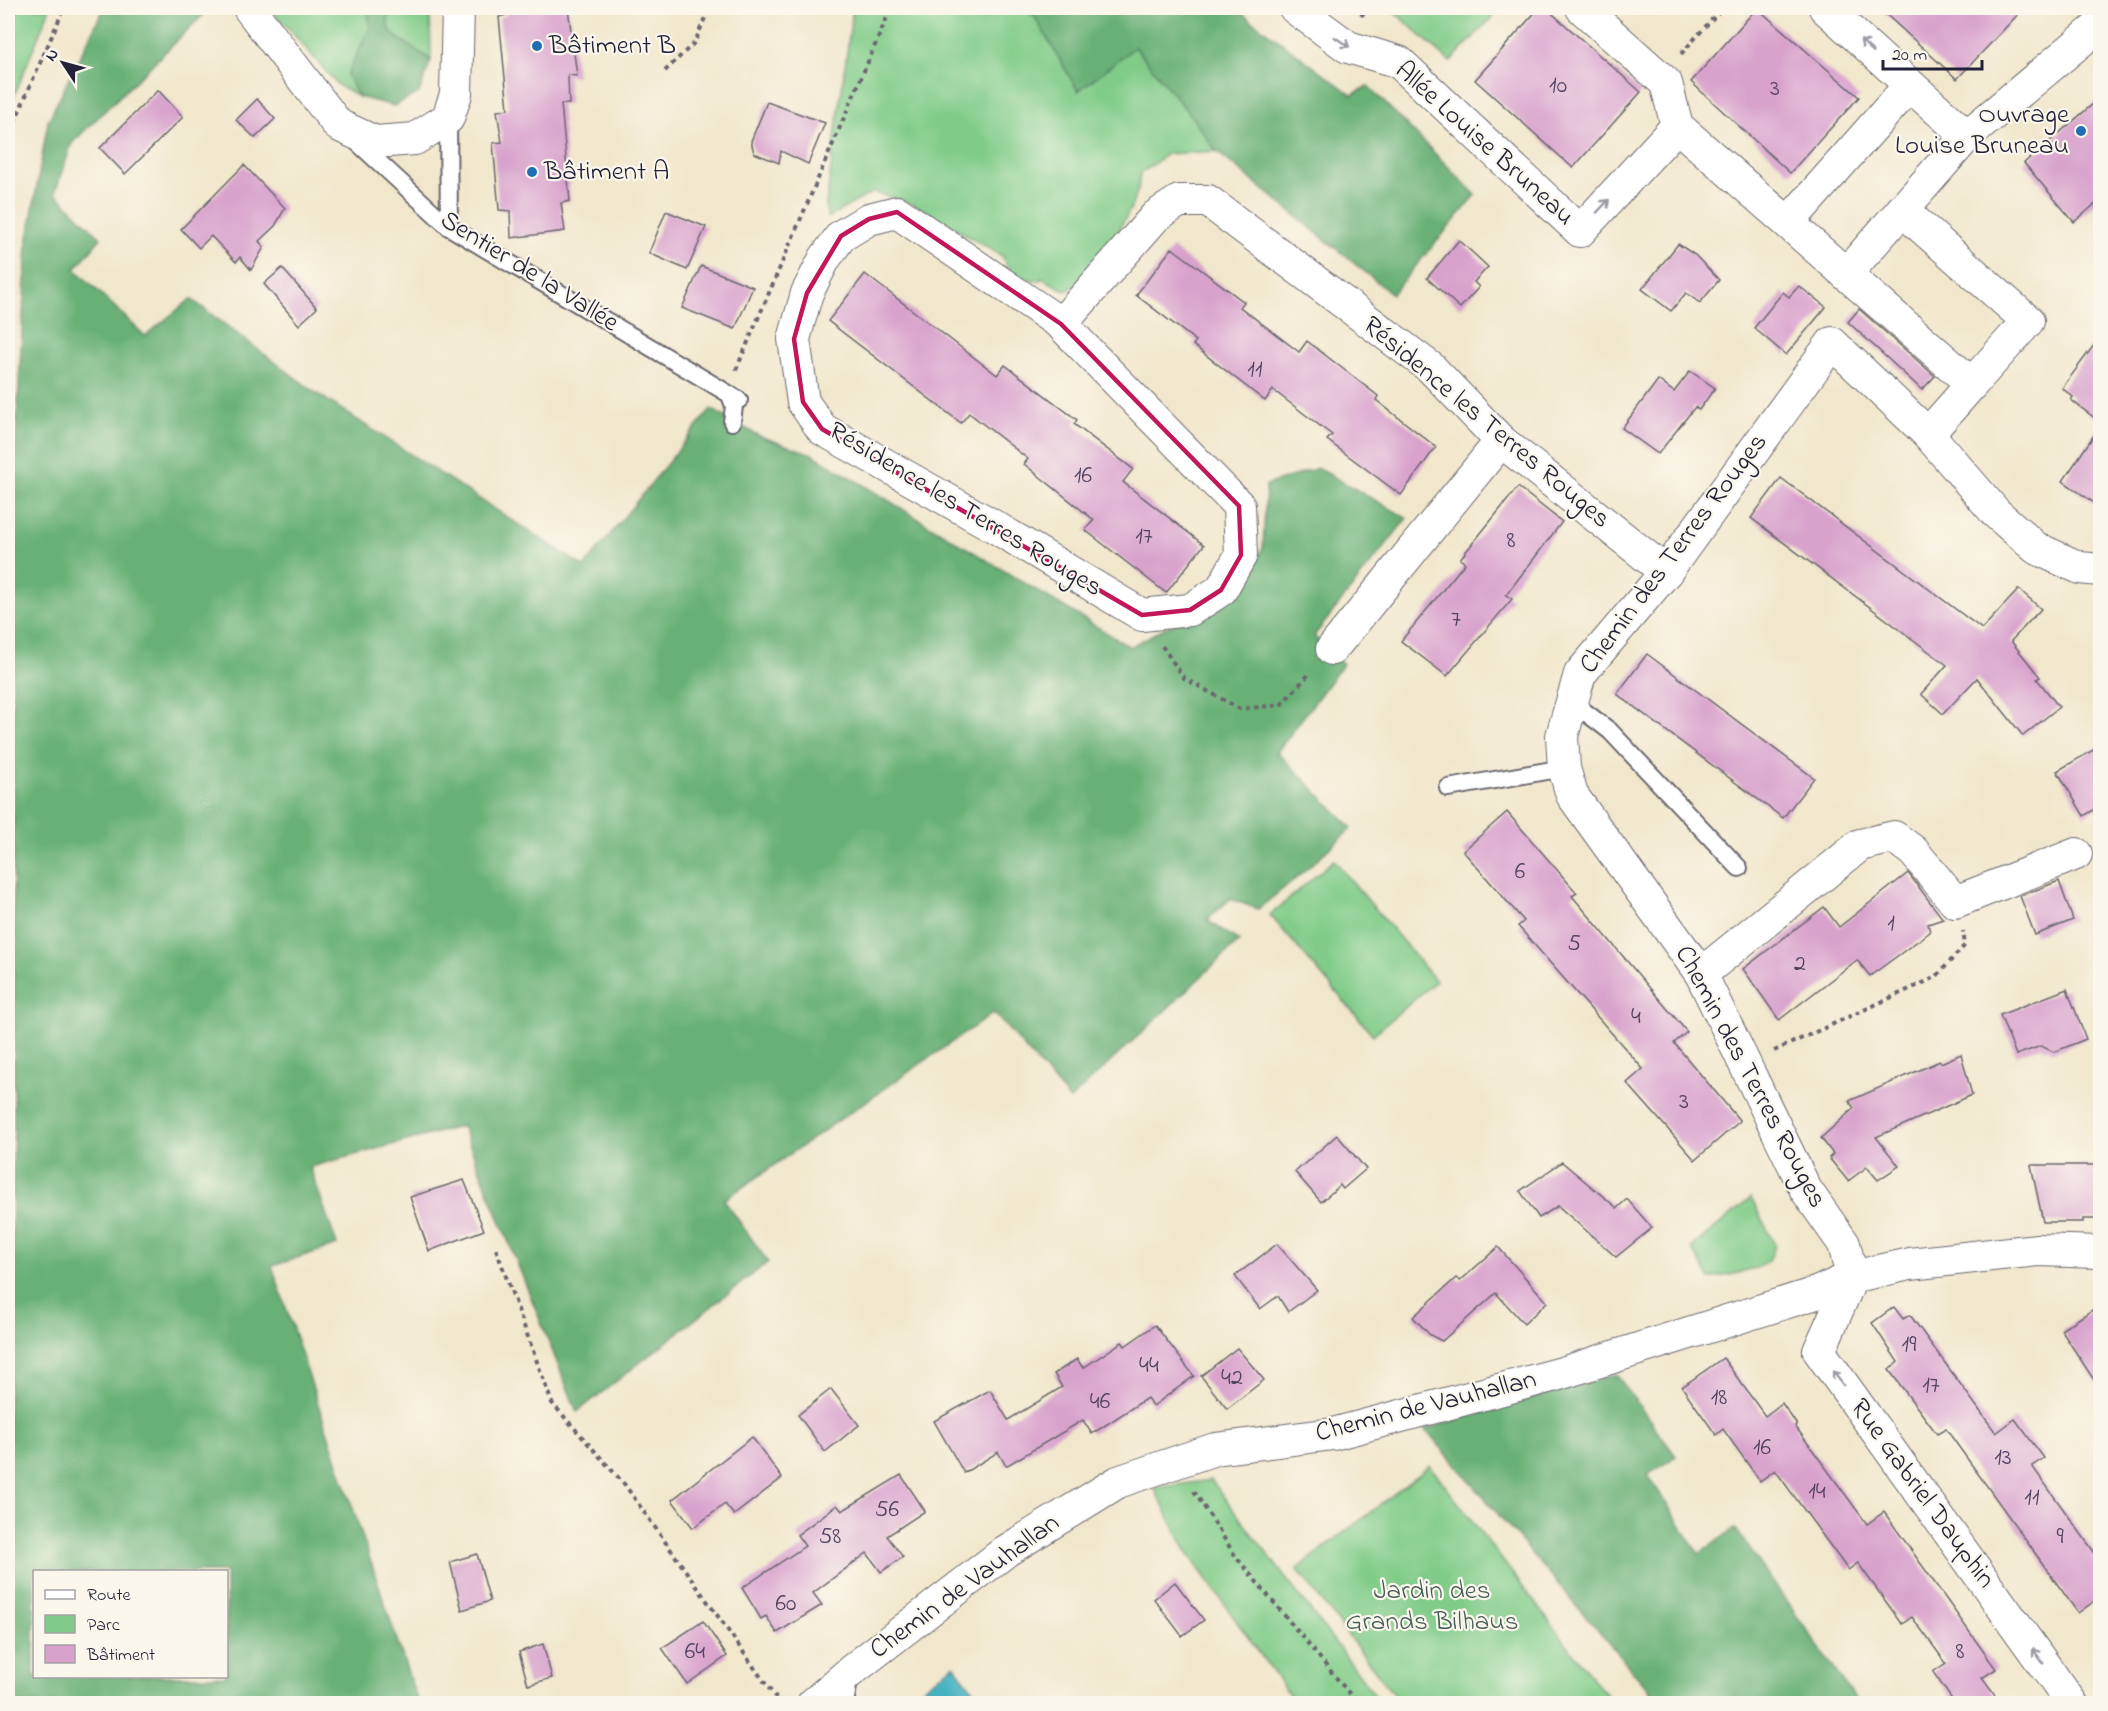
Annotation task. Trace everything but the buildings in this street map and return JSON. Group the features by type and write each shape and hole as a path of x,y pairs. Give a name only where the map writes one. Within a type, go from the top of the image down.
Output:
{"street":[{"name":"Sentier de la Vallée","path":"249,8 338,125"},
{"path":"338,125 375,142 415,139 448,118 456,94 458,8"},
{"name":"Allée Louise Bruneau","path":"1295,8 1348,47 1399,62 1580,231 1677,126"},
{"path":"1582,8 1666,83 1677,126 1972,384"},
{"path":"1825,8 1967,136"},
{"path":"1846,274 1967,136 2099,18"},
{"path":"1788,223 1910,85"},
{"name":"Résidence les Terres Rouges","path":"1060,324 1156,216 1179,201 1208,201 1431,368 1501,441 1665,572"},
{"path":"1902,210 2028,321 1928,434"},
{"name":"Résidence les Terres Rouges","path":"897,212 1060,324 1239,506 1241,555 1221,590 1190,610 1142,615 990,524 822,429 803,402 794,339 807,293 825,258 842,236 869,219 897,212"},
{"name":"Chemin des Terres Rouges","path":"1852,1277 1844,1244 1806,1190 1701,974 1572,795 1564,768 1562,736 1580,674 1665,572 1832,343 1928,434 1996,513 2036,548 2080,568 2100,570"},
{"path":"1332,649 1501,441"},
{"path":"1701,974 1860,845 1894,837 1913,851 1955,902 2076,854"},
{"name":"Chemin de Vauhallan","path":"813,1704 851,1671 1006,1551 1118,1482 1215,1449 1334,1434 1559,1374 1816,1293 1852,1277 1910,1264 2037,1250 2100,1252"},
{"name":"Rue Gabriel Dauphin","path":"1852,1277 1819,1351 2072,1704"}],"lane":[{"path":"448,118 449,227"},
{"name":"Sentier de la Vallée","path":"338,125 449,227 732,396"},
{"path":"732,396 734,406 732,422"},
{"path":"1572,702 1610,731 1739,868"},
{"path":"1448,788 1564,768"},
{"path":"845,1704 851,1671"}],"path":[{"path":"8,148 11,130 64,8"},
{"path":"732,396 891,8"},
{"path":"1660,77 1722,8"},
{"path":"665,71 695,42 707,14"},
{"path":"1142,615 1184,678 1240,709 1281,705 1332,649"},
{"path":"1746,1064 1936,976 1965,945 1959,900"},
{"path":"496,1249 552,1403 625,1485 780,1704"},
{"path":"1175,1462 1236,1557 1358,1704"}],"highlighted area":[{"path":"897,212 1061,324 1239,506 1241,555 1221,590 1190,610 1142,615 822,429 803,402 794,339 807,293 841,236 869,219"}],"green space":[{"path":"18,8 50,8 8,111 8,42"},
{"path":"104,8 201,8 206,12 72,143 55,193 101,238 75,269 145,336 191,299 316,393 584,567 711,409 759,436 812,454 1130,647 1166,627 1220,607 1263,548 1266,485 1318,468 1407,518 1314,636 1343,664 1277,752 1352,828 1258,909 1230,899 1207,920 1239,941 1070,1100 994,1013 724,1200 768,1262 577,1412 462,1126 310,1167 337,1245 272,1266 418,1703 8,1704 8,1415 14,1110 12,506 27,244 48,121"},
{"path":"270,8 368,8 370,28 347,75 359,97 339,86"},
{"path":"368,8 391,8 387,23 393,35 431,60 419,93 394,106 359,97 347,75 370,28"},
{"path":"391,8 430,8 431,60 393,35 387,23"},
{"path":"853,8 1019,8 1034,15 1078,91 1135,47 1192,117 1216,151 1167,154 1140,174 1138,190 1130,210 1092,277 1066,291 1042,278 1039,281 1014,276 1003,259 1004,257 913,204 873,192 827,218 826,204"},
{"path":"1019,8 1235,8 1352,95 1368,86 1476,195 1392,294 1216,151 1192,117 1135,47 1078,91 1034,15"},
{"path":"1390,8 1501,8 1450,62"},
{"path":"1334,860 1436,981 1373,1035 1270,915"},
{"path":"1751,1198 1775,1245 1771,1256 1767,1262 1755,1268 1710,1279 1691,1248"},
{"path":"1616,1374 1676,1456 1648,1475 1699,1554 1735,1528 1858,1703 1660,1703 1425,1429"},
{"name":"Jardin des Grands Bilhaus","path":"1430,1466 1612,1703 1400,1703 1297,1569"},
{"path":"1211,1480 1381,1703 1295,1703 1185,1549 1154,1488"}],"water":[{"path":"954,1665 983,1703 903,1703"}],"place":[{"name":"Bâtiment B","path":"537,46"},
{"name":"Ouvrage Louise Bruneau","path":"2081,131"},
{"name":"Bâtiment A","path":"532,172"}]}
